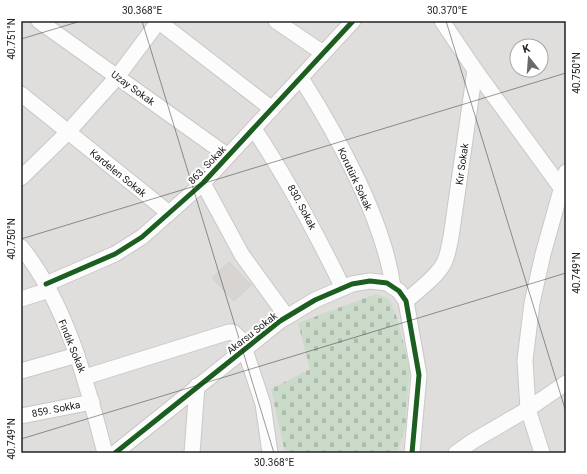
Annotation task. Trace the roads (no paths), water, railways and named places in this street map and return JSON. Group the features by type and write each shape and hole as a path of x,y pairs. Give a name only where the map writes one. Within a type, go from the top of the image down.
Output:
{"street":[{"name":"Uzay Sokak","path":"39,21 228,156"},
{"path":"21,178 68,132 117,77 159,21 272,109"},
{"path":"276,21 323,53"},
{"name":"863. Sokak","path":"21,299 115,254 142,238 204,183 353,21"},
{"path":"442,21 475,70 562,189"},
{"name":"Kır Sokak","path":"406,301 437,272 443,264 447,254 451,236 475,70"},
{"name":"Korutürk Sokak","path":"301,78 342,150 362,192 382,240 390,268 393,287"},
{"name":"Kardelen Sokak","path":"21,94 169,213"},
{"name":"830. Sokak","path":"254,129 280,167 302,206 343,288"},
{"path":"542,453 528,409 525,360 532,303 543,254 566,172"},
{"path":"204,183 242,254 287,317"},
{"name":"Fındık Sokak","path":"21,247 47,287 77,355 85,377 106,453"},
{"name":"Akarsu Sokak","path":"115,453 246,348 287,317 315,300 343,288 370,281 387,283 393,287"},
{"path":"393,287 399,291 406,301 419,375 412,453"},
{"path":"85,377 233,332 246,348 262,404 270,453"},
{"path":"21,371 77,355"},
{"path":"456,453 566,384"},
{"path":"192,453 197,386"},
{"name":"859. Sokka","path":"21,416 92,402"}]}
